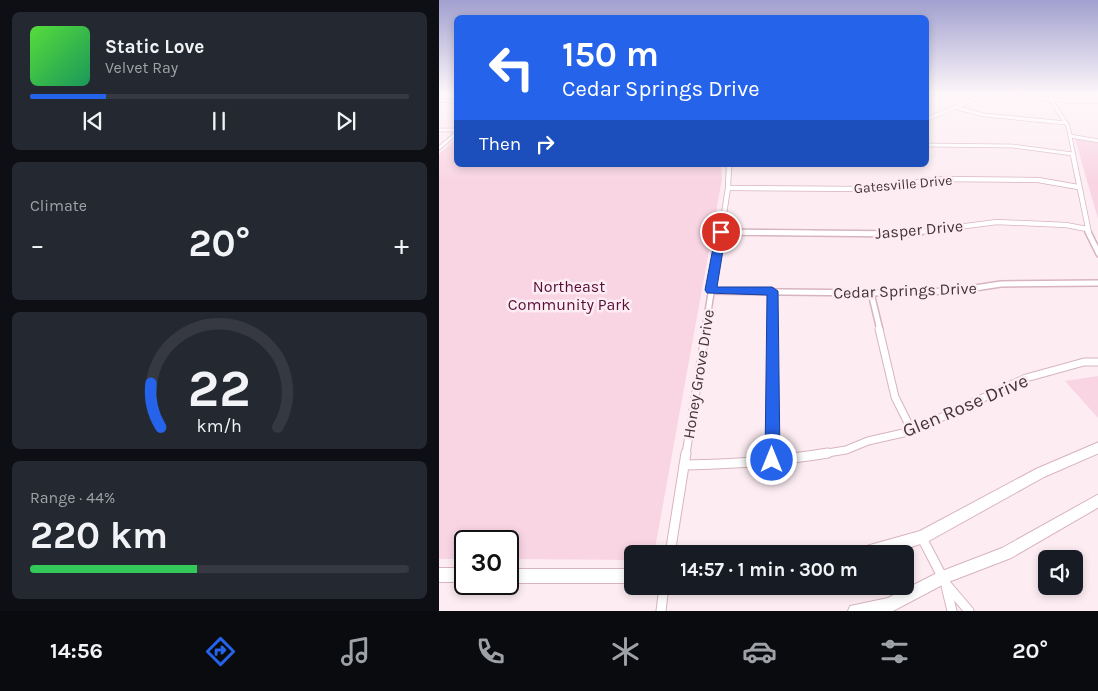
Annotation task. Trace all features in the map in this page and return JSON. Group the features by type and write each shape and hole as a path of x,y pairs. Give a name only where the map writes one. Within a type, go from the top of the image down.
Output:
{"main road":[{"path":"894,545 922,537 1040,473 1098,447"},
{"path":"855,611 890,605 1006,553 1098,500"},
{"path":"439,575 454,575"},
{"path":"519,576 624,576"}],"street":[{"path":"1066,124 1087,229 1098,254"},
{"path":"439,130 454,132"},
{"path":"439,148 454,135"},
{"path":"1070,136 1098,141"},
{"path":"929,145 1012,146 1073,154"},
{"name":"Honey Grove Drive","path":"671,545 728,188 729,167"},
{"name":"Gatesville Drive","path":"728,188 863,189 942,179 1038,180 1078,187"},
{"name":"Jasper Drive","path":"721,232 903,234 997,222 1057,224 1087,229"},
{"name":"Cedar Springs Drive","path":"711,290 871,293 955,291 1001,284 1098,283"},
{"path":"772,291 772,460"},
{"path":"871,293 895,398 912,431"},
{"name":"Glen Rose Drive","path":"684,465 735,464 846,450 868,441 912,431 1026,378 1084,362 1098,362"},
{"path":"922,537 944,581 969,611"},
{"path":"944,581 951,611"},
{"path":"661,611 664,595"}],"green space":[{"path":"1075,139 1098,143 1098,219"},
{"name":"Northeast Community Park","path":"454,141 454,167 721,167 722,179 656,545 624,545 624,560 519,559 519,530 454,530 454,559 439,559 439,154"},
{"path":"1099,376 1098,418 1065,381"}],"route":[{"path":"721,232 711,290 772,291 772,460"}]}
